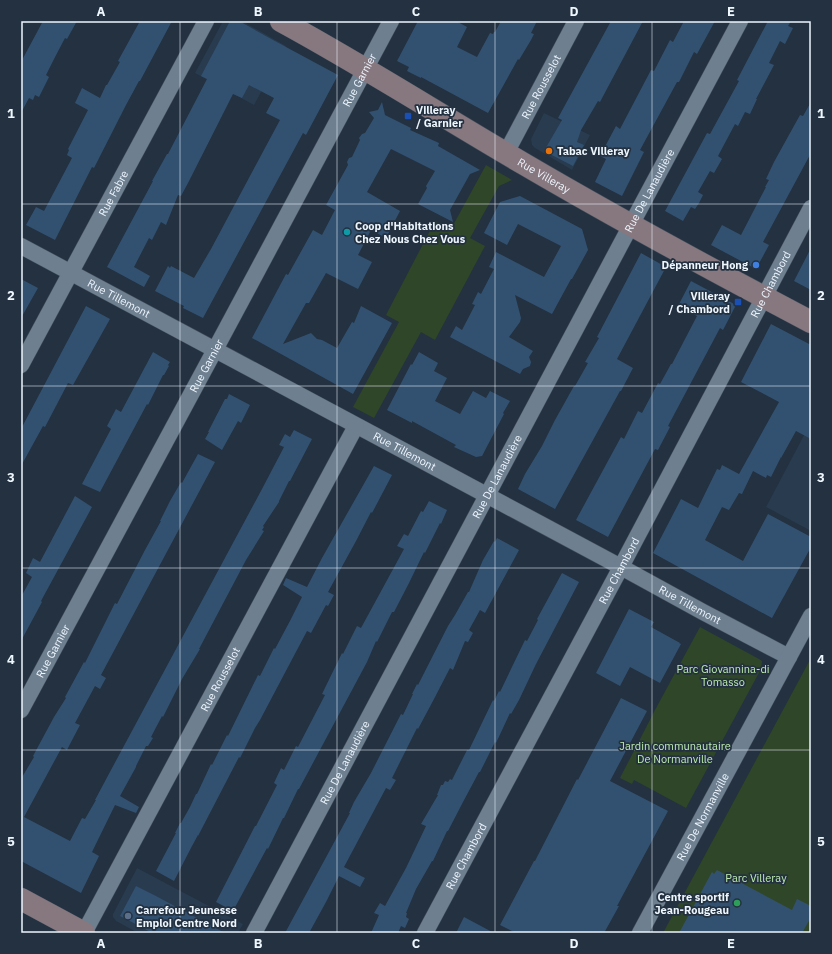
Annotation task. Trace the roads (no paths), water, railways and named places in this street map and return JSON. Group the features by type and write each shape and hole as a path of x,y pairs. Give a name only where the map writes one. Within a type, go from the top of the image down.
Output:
{"street":[{"name":"Rue Fabre","path":"21,365 206,21"},
{"name":"Rue Villeray","path":"281,21 506,153 631,224 811,322"},
{"name":"Rue Garnier","path":"21,710 390,21"},
{"name":"Rue Rousselot","path":"506,153 576,21"},
{"name":"Rue De Lanaudière","path":"254,933 740,21"},
{"name":"Rue Chambord","path":"425,933 811,208"},
{"name":"Rue Tillemont","path":"21,246 789,657"},
{"name":"Rue Rousselot","path":"84,933 356,426"},
{"name":"Rue De Normanville","path":"640,933 811,616"},
{"path":"21,899 84,933"}],"place":[{"name":"Villeray / Garnier","path":"408,116"},
{"name":"Tabac Villeray","path":"549,151"},
{"name":"Coop d'Habitations Chez Nous Chez Vous","path":"347,232"},
{"name":"Dépanneur Hong","path":"756,265"},
{"name":"Villeray / Chambord","path":"738,302"},
{"name":"Centre sportif Jean-Rougeau","path":"737,903"},
{"name":"Carrefour Jeunesse Emploi Centre Nord","path":"128,916"}],"park label":[{"name":"Parc Giovannina-di Tomasso","path":"723,675"},
{"name":"Jardin communautaire De Normanville","path":"675,752"},
{"name":"Parc Villeray","path":"756,878"}]}
